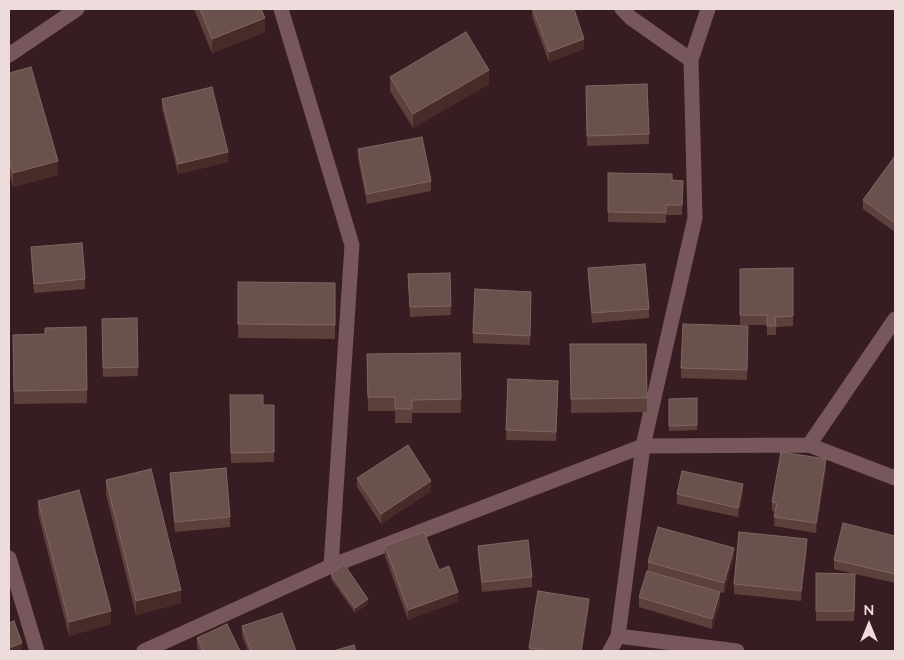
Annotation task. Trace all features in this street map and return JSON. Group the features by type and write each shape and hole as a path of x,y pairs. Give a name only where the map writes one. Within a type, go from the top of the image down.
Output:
{"street":[{"path":"9,55 77,9"},
{"path":"281,9 352,245 331,566"},
{"path":"622,9 631,18 691,60"},
{"path":"610,651 618,636 643,446 696,218 691,60 708,9"},
{"path":"809,445 895,319"},
{"path":"144,651 331,566 643,446 809,445 895,478"},
{"path":"9,558 37,651"},
{"path":"618,636 737,651"}],"building":[{"path":"200,9 261,9 265,18 212,39"},
{"path":"533,9 574,9 584,39 549,52"},
{"path":"466,32 489,70 413,114 390,77"},
{"path":"31,67 58,161 13,173 9,158 9,73"},
{"path":"647,84 649,134 587,136 586,86"},
{"path":"212,87 228,152 178,164 162,99"},
{"path":"422,137 431,181 367,194 358,149"},
{"path":"895,156 895,223 863,200"},
{"path":"608,173 672,174 672,180 683,181 682,205 666,205 666,213 608,212"},
{"path":"82,243 85,279 34,284 31,247"},
{"path":"645,264 649,309 592,313 588,268"},
{"path":"793,268 793,316 775,317 776,326 767,326 767,315 740,315 740,269"},
{"path":"450,273 451,306 410,307 408,274"},
{"path":"238,282 335,283 335,325 238,324"},
{"path":"475,289 531,292 530,336 473,333"},
{"path":"137,318 138,367 103,368 102,319"},
{"path":"683,324 748,326 747,370 681,368"},
{"path":"86,327 87,390 14,391 13,335 45,334 45,328"},
{"path":"570,344 646,344 647,398 571,399"},
{"path":"460,353 461,399 412,400 412,409 395,409 395,397 368,397 367,354"},
{"path":"508,379 558,381 556,432 506,430"},
{"path":"230,395 263,395 263,405 274,405 274,452 231,453"},
{"path":"697,398 697,425 669,426 669,399"},
{"path":"408,445 431,481 381,514 357,478"},
{"path":"781,452 826,459 816,523 774,517 777,503 772,502"},
{"path":"226,468 230,517 175,522 170,473"},
{"path":"151,469 181,590 136,601 106,480"},
{"path":"682,471 743,484 738,508 677,494"},
{"path":"79,490 111,611 69,622 38,501"},
{"path":"843,523 895,536 895,574 834,560"},
{"path":"658,527 734,548 724,583 648,562"},
{"path":"424,532 439,570 449,566 458,592 408,610 385,546"},
{"path":"739,532 807,539 801,591 734,584"},
{"path":"528,540 532,577 482,582 478,546"},
{"path":"344,564 368,599 355,608 331,574"},
{"path":"647,571 720,592 712,619 639,597"},
{"path":"816,573 855,574 854,611 816,611"},
{"path":"538,591 589,599 581,651 554,651 529,648"},
{"path":"282,613 296,651 251,651 242,626"},
{"path":"14,621 22,643 9,648 9,623"},
{"path":"227,624 240,651 203,651 197,638"},
{"path":"354,645 356,651 333,651"}]}
